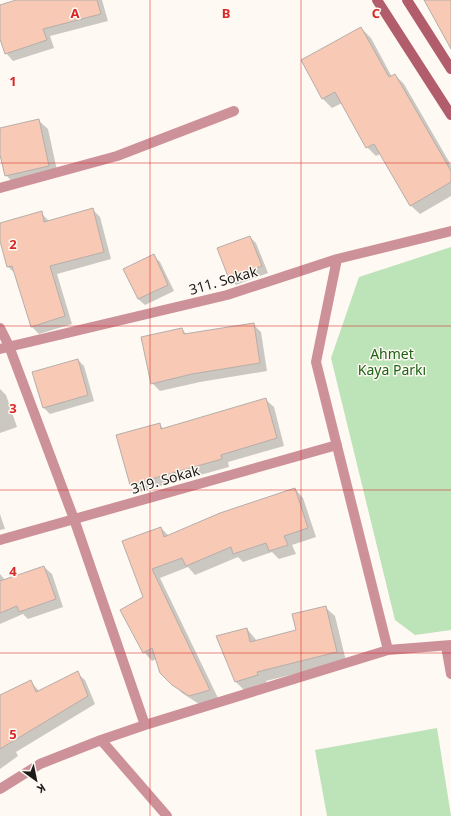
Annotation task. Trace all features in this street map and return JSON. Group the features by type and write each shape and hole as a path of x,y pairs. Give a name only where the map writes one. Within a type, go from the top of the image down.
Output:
{"main road":[{"path":"377,0 451,115"},
{"path":"407,0 451,69"}],"street":[{"path":"0,188 117,156 234,111"},
{"name":"311. Sokak","path":"5,348 227,295 337,259 451,231"},
{"path":"337,259 316,362 388,650"},
{"path":"0,328 5,348 74,519 145,725"},
{"name":"319. Sokak","path":"0,540 337,445"},
{"path":"0,789 40,764 101,740 388,650 448,645 451,674"},
{"path":"101,740 167,816"}],"green space":[{"name":"Ahmet Kaya Parkı","path":"451,247 451,630 415,635 395,620 331,358 359,277"},
{"path":"437,728 451,816 327,816 315,750"}],"building":[{"path":"16,0 97,0 101,14 43,29 47,40 5,54 0,39 0,5"},
{"path":"424,0 451,0 451,49"},
{"path":"361,27 389,77 395,74 451,171 451,182 410,206 374,144 366,148 335,92 322,99 301,60"},
{"path":"39,119 49,166 5,176 0,155 0,128"},
{"path":"93,208 104,252 50,266 65,316 31,327 12,266 7,267 0,241 0,223 42,211 44,222"},
{"path":"250,236 262,266 229,279 217,248"},
{"path":"154,254 168,285 138,299 123,269"},
{"path":"254,323 260,363 192,374 151,384 141,337 182,328 184,334"},
{"path":"78,359 88,395 43,408 32,372"},
{"path":"266,398 277,438 221,455 222,459 130,485 116,435 160,423 161,429"},
{"path":"295,488 308,528 284,536 288,545 269,551 266,543 233,554 231,547 186,566 182,558 152,569 210,690 189,696 172,685 160,673 152,648 143,653 120,610 143,597 122,541 161,527 164,537 220,513"},
{"path":"44,566 56,599 19,612 17,606 0,613 0,581"},
{"path":"326,606 337,652 257,672 258,675 235,682 216,636 247,628 250,642 296,630 292,614"},
{"path":"78,671 88,696 0,749 0,695 31,680 36,692"}]}
